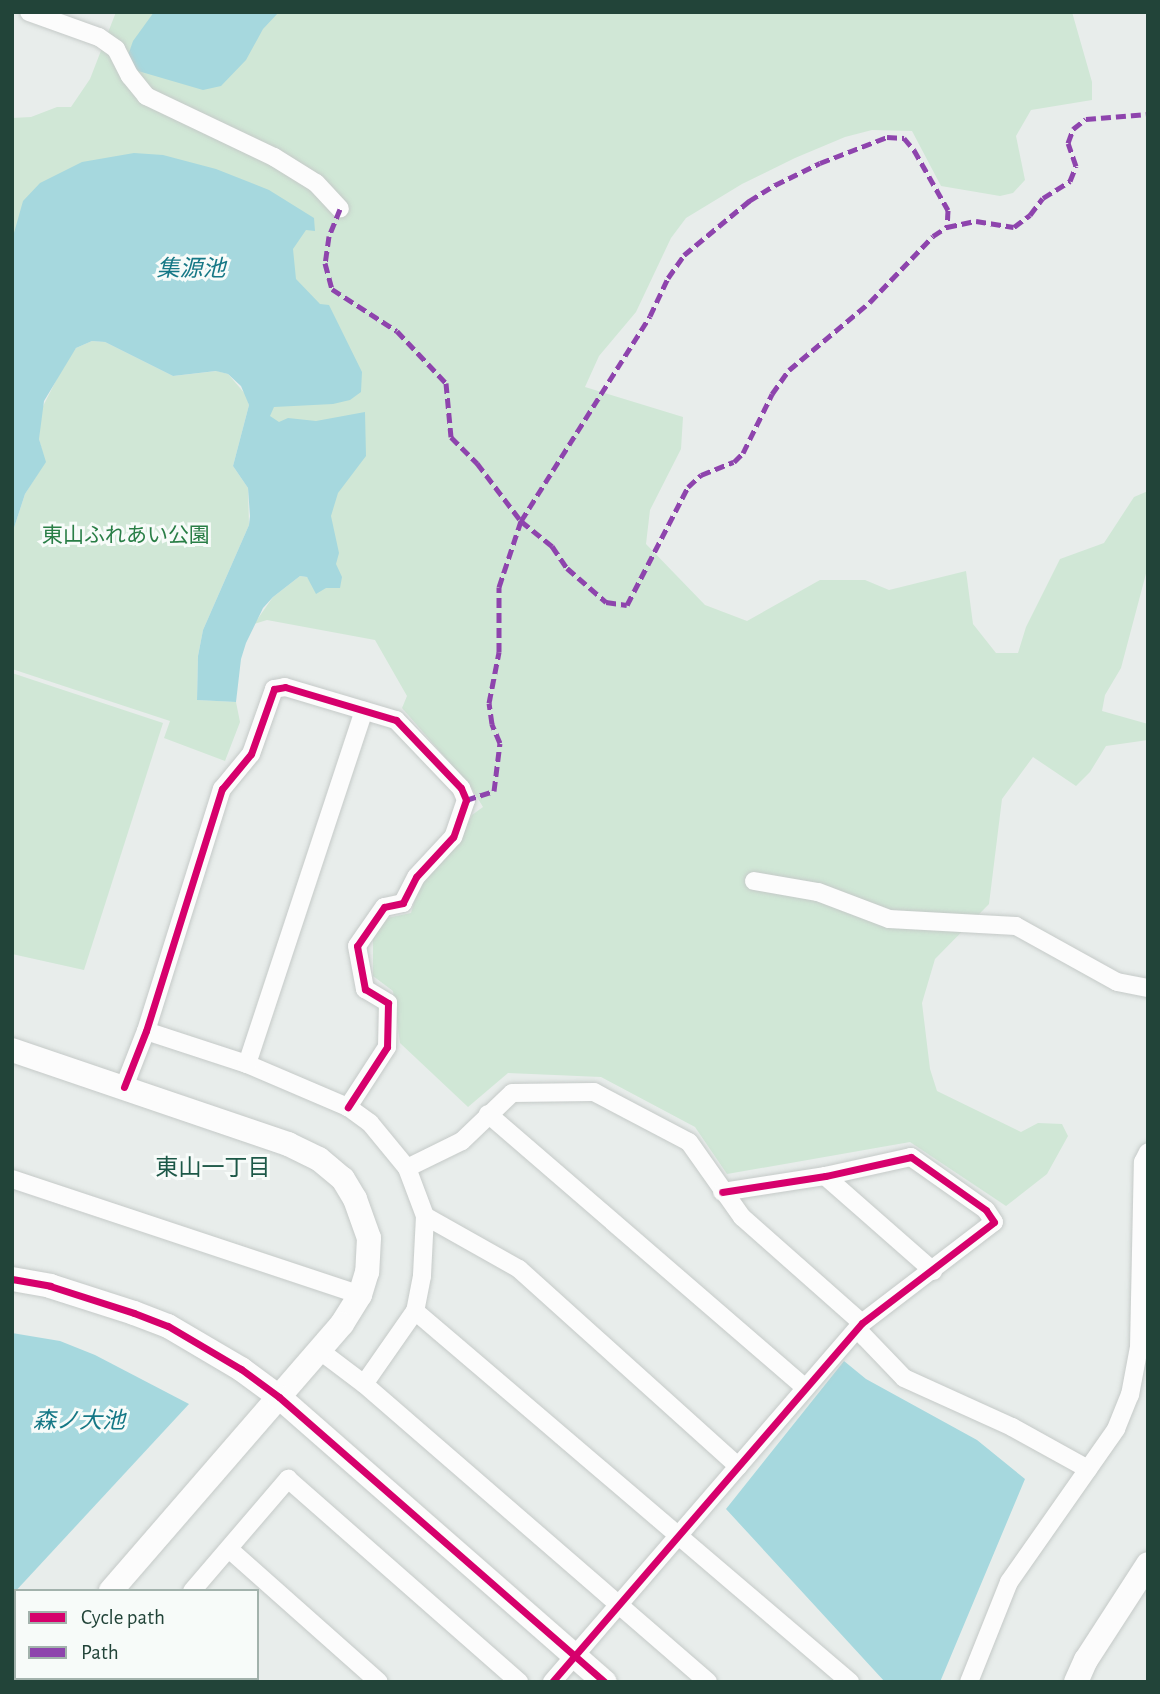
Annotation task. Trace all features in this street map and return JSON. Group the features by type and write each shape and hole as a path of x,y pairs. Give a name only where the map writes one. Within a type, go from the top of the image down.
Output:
{"street":[{"path":"29,12 99,37 116,49 130,76 146,96 274,158 316,183 340,209"},
{"path":"124,1087 146,1031 222,789 251,754 274,689 285,687 396,720 461,788 466,800 453,837 416,877 403,903 384,907 357,946 365,989 388,1003 387,1046 348,1107"},
{"path":"247,1064 364,711"},
{"path":"754,881 818,892 889,919 1016,926 1117,982 1148,988"},
{"path":"146,1031 247,1064 348,1107 370,1122 407,1168 425,1216 422,1276 415,1311 364,1384"},
{"path":"12,1050 288,1144 336,1170 355,1199 369,1238 367,1272 360,1295 342,1324 113,1589"},
{"path":"407,1168 462,1141 512,1093 594,1092 689,1142 722,1192 760,1236 859,1326 904,1378 1012,1427 1088,1469"},
{"path":"488,1114 805,1388"},
{"path":"970,1682 1009,1581 1116,1429 1130,1395 1139,1347 1143,1162 1148,1152"},
{"path":"552,1682 859,1326 994,1222 986,1210 911,1157 825,1176 722,1192"},
{"path":"825,1176 933,1271"},
{"path":"12,1179 360,1295"},
{"path":"425,1216 519,1269 738,1466"},
{"path":"12,1279 91,1297 168,1326 206,1346 279,1397 605,1682"},
{"path":"415,1311 850,1682"},
{"path":"320,1350 364,1384 708,1682"},
{"path":"194,1589 288,1479 519,1682"},
{"path":"229,1549 379,1682"},
{"path":"1076,1682 1086,1660 1148,1564"}],"green space":[{"path":"116,12 1072,12 1092,82 1092,100 1031,110 1016,136 1025,180 1013,193 1000,196 941,186 912,131 872,130 845,137 795,158 742,184 686,218 671,238 636,312 599,356 585,387 683,417 681,449 650,510 646,544 705,605 747,621 820,580 865,580 889,590 966,571 973,624 996,653 1018,653 1026,627 1060,559 1104,543 1134,497 1148,491 1148,566 1121,668 1105,695 1102,711 1148,724 1148,740 1106,746 1090,772 1076,786 1033,757 1002,799 989,904 935,959 922,1003 930,1069 937,1091 1021,1132 1038,1123 1062,1124 1068,1136 1047,1174 1006,1206 910,1142 727,1174 695,1127 601,1077 508,1073 468,1107 400,1043 393,991 373,976 373,939 387,918 411,913 421,879 463,832 472,815 483,807 471,787 402,708 407,696 375,640 267,620 254,624 273,597 300,576 307,577 312,584 339,587 246,368 99,295 12,369 12,118 31,117 57,107 71,107 90,79"},
{"name":"東山ふれあい公園","path":"92,341 105,342 173,376 217,371 228,374 246,395 249,405 233,466 248,488 249,525 203,630 198,656 197,700 236,702 240,722 225,761 164,738 170,721 12,669 12,534 25,494 45,462 39,439 40,412 66,361 76,348"},
{"path":"12,673 163,723 84,970 12,954"}],"water":[{"path":"154,12 279,12 263,29 246,60 221,86 203,90 138,71 126,61 133,41"},
{"name":"集源池","path":"134,153 163,155 216,169 269,190 314,218 315,231 306,230 293,249 296,279 320,304 329,305 362,372 361,392 350,400 333,404 274,407 270,416 279,422 288,418 316,421 365,412 366,456 338,493 331,516 339,553 336,564 342,577 340,588 326,588 316,594 307,577 300,576 273,597 263,608 246,643 241,659 236,702 197,700 198,656 203,630 249,525 250,516 248,488 233,466 249,405 241,386 228,374 216,371 173,376 105,342 92,341 76,348 44,401 39,439 46,462 25,494 12,534 12,240 23,201 40,183 82,162"},
{"name":"森ノ大池","path":"12,1333 60,1341 95,1355 189,1404 18,1589 14,1589 12,1595"},
{"path":"844,1361 866,1379 977,1440 1025,1479 940,1682 885,1682 726,1509"}],"marked path":[{"path":"340,209 329,236 325,263 332,289 397,331 446,383 451,437 477,463 521,521 552,546 567,568 606,602 627,605 688,487 701,475 734,462 743,453 772,394 789,370 870,302 933,236 947,227 976,221 1014,227 1030,215 1043,198 1070,181 1076,166 1068,143 1073,129 1086,119 1148,114"},
{"path":"466,800 494,791 500,743 492,724 489,703 499,652 499,587 521,521 650,316 668,278 684,255 749,201 775,185 820,163 887,137 904,138 914,150 948,210 947,227"}],"cycle path":[{"path":"124,1087 146,1031 222,789 251,754 274,689 285,687 396,720 461,788 466,800 453,837 416,877 403,903 384,907 357,946 365,989 388,1003 387,1047 348,1107"},
{"path":"552,1682 862,1323 994,1222 986,1210 911,1157 825,1176 722,1192"},
{"path":"12,1279 50,1286 168,1326 241,1369 279,1397 605,1682"}],"district":[{"name":"東山一丁目","path":"213,1169"}]}
